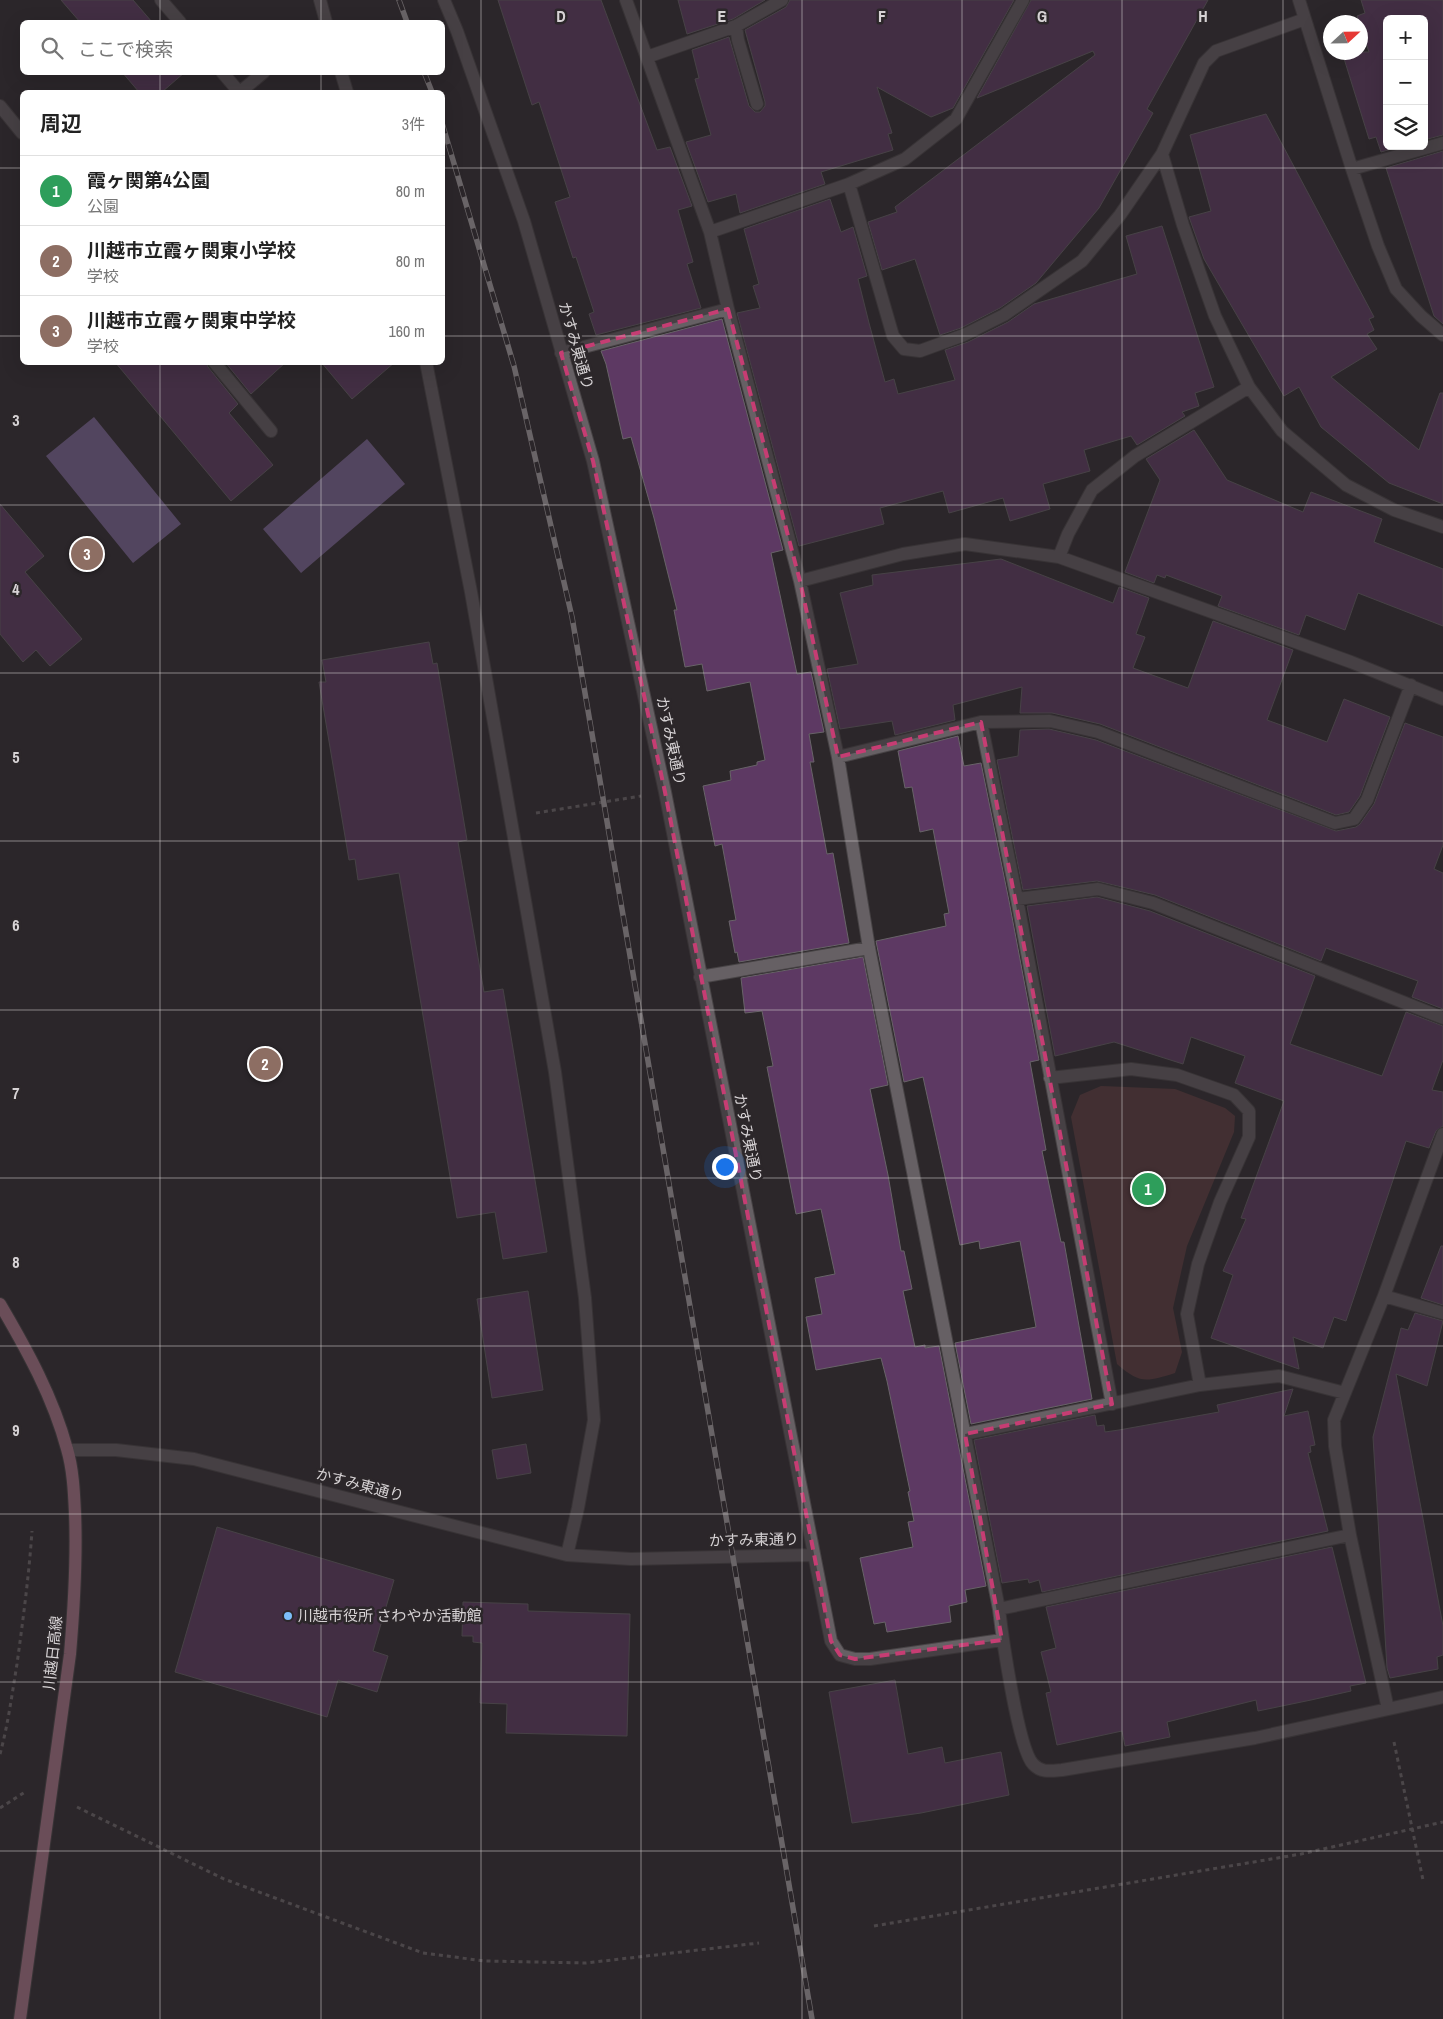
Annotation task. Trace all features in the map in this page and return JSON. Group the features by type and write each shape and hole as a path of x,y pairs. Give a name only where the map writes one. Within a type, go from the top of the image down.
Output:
{"main road":[{"name":"川越日高線","path":"0,1304 44,1385 68,1450 74,1488 75,1594 70,1654 50,1816 20,2019"}],"street":[{"path":"161,0 178,20"},
{"path":"320,0 325,20"},
{"name":"かすみ東通り","path":"68,1450 116,1450 194,1459 567,1555 631,1559 813,1555 665,792 593,461 524,221 457,31 444,0"},
{"path":"626,0 710,232 728,309 800,581 838,757 869,948 999,1609 1002,1640 1024,1746 1033,1764 1044,1772 1062,1770 1255,1738 1443,1697"},
{"path":"647,57 736,26 782,0"},
{"path":"710,232 849,184 905,159 956,119 1022,0"},
{"path":"1299,0 1352,169 1378,246 1396,289 1421,316 1443,335"},
{"path":"849,184 893,336 904,349 920,351 964,335 1004,315 1082,261 1120,215 1162,154 1204,63 1216,51 1305,20"},
{"path":"736,26 738,40 758,104"},
{"path":"225,75 237,90"},
{"path":"242,90 260,75"},
{"path":"342,75 346,90"},
{"path":"0,106 20,131"},
{"path":"1352,169 1443,143"},
{"path":"1162,154 1211,306 1231,353 1249,387 1282,431 1346,485 1394,510 1443,527"},
{"path":"562,353 728,309"},
{"path":"216,365 271,431"},
{"path":"427,365 471,592 555,1072 586,1298 594,1420 578,1508 567,1555"},
{"path":"1059,557 1068,534 1092,490 1135,456 1249,387"},
{"path":"800,581 903,554 965,544 1059,557 1351,662 1443,699"},
{"path":"838,757 981,722 1050,721 1098,732 1335,823 1354,819 1367,800 1411,686"},
{"path":"981,722 1112,1404"},
{"path":"1016,899 1098,889 1153,903 1443,1018"},
{"path":"700,977 869,948"},
{"path":"1050,1078 1131,1069 1177,1075 1234,1095 1248,1111 1249,1137 1220,1202 1198,1264 1187,1314 1200,1384"},
{"path":"1388,1709 1350,1535 1335,1446 1334,1420 1384,1296 1443,1134"},
{"path":"1384,1296 1443,1314"},
{"path":"964,1434 1200,1384 1280,1376 1345,1394"},
{"path":"999,1609 1350,1535"},
{"path":"813,1555 831,1640 840,1655 855,1659 870,1659 1002,1640"}],"path":[{"path":"511,818 665,792"},
{"path":"0,1754 11,1704 29,1573 32,1531"},
{"path":"1394,1742 1414,1829 1423,1880"},
{"path":"0,1808 26,1792"},
{"path":"77,1807 224,1879 423,1952 485,1962 586,1963 759,1943"},
{"path":"874,1926 1301,1854 1443,1822"}],"highlighted area":[{"path":"728,309 800,581 838,757 981,722 1112,1404 965,1434 1002,1640 855,1659 840,1655 831,1641 665,792 593,461 561,353"}],"shaded area":[{"path":"94,417 181,524 133,563 46,456"},
{"path":"367,439 405,484 301,573 263,529"},
{"path":"1101,1086 1175,1089 1225,1108 1235,1116 1234,1132 1187,1246 1173,1308 1182,1352 1175,1373 1157,1378 1138,1378 1117,1364 1071,1117 1080,1095"}],"building":[{"path":"61,0 133,0 150,20 78,20"},
{"path":"498,0 601,0 657,150 670,147 692,206 678,210 693,262 687,264 701,308 596,335 589,314 594,312 576,257 573,258 555,202 570,197 539,102 532,105"},
{"path":"678,0 765,0 733,19 687,34"},
{"path":"790,0 1014,0 953,108 931,117 877,87 892,133 888,134 893,150 821,172 825,184 740,213 736,194 708,202 686,142 711,135 695,79 699,78 692,50 729,37 749,106 755,112 760,112 765,106 765,102 745,30 786,7"},
{"path":"1031,0 1208,0 1147,109 1153,113 1099,208 1036,283 1000,308 961,328 940,335 915,259 882,270 868,222 897,212 895,207 1095,55 1093,51 977,98"},
{"path":"1361,0 1443,0 1443,135 1428,139 1428,15 1383,15 1383,150 1388,150 1381,152 1376,137 1369,139 1344,60 1368,60 1368,15 1360,15 1365,13"},
{"path":"125,75 182,75 164,90 137,90"},
{"path":"1266,114 1374,317 1369,319 1374,330 1367,334 1377,349 1331,377 1419,450 1440,393 1443,393 1443,504 1389,483 1321,427 1299,387 1284,396 1204,259 1189,217 1211,211 1190,135"},
{"path":"1443,151 1443,324 1434,316 1386,168"},
{"path":"830,199 841,232 853,227 867,276 858,279 869,323 885,382 894,379 898,394 955,380 945,350 968,342 1008,322 1034,304 1137,274 1126,236 1162,226 1214,387 1195,393 1199,406 1182,412 1185,416 1137,445 1131,436 1084,450 1090,471 1043,484 1050,509 1010,521 1003,498 949,513 943,491 880,508 884,524 799,546 737,313 760,308 753,286 759,284 744,229"},
{"path":"722,319 783,550 771,553 797,674 811,672 824,732 809,734 814,762 810,762 827,854 833,853 849,943 739,962 737,952 735,953 729,921 736,920 722,844 715,846 703,786 731,780 730,771 757,765 757,762 765,760 750,682 707,691 702,664 685,667 674,610 677,610 654,518 631,437 623,439 606,364 601,351"},
{"path":"118,365 207,365 238,404 229,413 273,465 231,501"},
{"path":"227,365 283,365 251,394"},
{"path":"324,365 392,365 352,399"},
{"path":"1194,430 1227,480 1303,512 1311,492 1382,519 1374,542 1443,569 1443,626 1358,593 1345,630 1306,615 1299,635 1218,606 1222,596 1166,575 1165,578 1157,575 1154,583 1125,572 1160,480 1146,459"},
{"path":"0,504 44,556 25,572 82,639 50,666 36,650 23,662 0,634"},
{"path":"1001,559 1113,603 1119,587 1149,598 1136,634 1145,637 1133,668 1188,688 1213,621 1293,650 1267,720 1327,742 1344,699 1390,717 1360,796 1349,812 1336,815 1100,724 1052,713 1020,713 1022,687 953,705 955,720 895,735 892,721 840,729 827,669 858,664 840,593 873,585 872,575"},
{"path":"429,642 433,664 437,663 467,840 458,842 484,992 503,989 547,1252 503,1259 495,1212 457,1218 399,873 358,880 355,859 349,860 319,682 326,682 322,660"},
{"path":"1405,723 1443,737 1443,845 1434,869 1443,873 1443,1009 1412,997 1418,981 1326,948 1321,961 1155,895 1097,881 1023,890 997,760 1018,756 1020,730 1049,729 1096,740 1336,831 1356,827 1374,804"},
{"path":"958,736 964,766 981,763 1009,901 1039,1060 1030,1062 1046,1150 1042,1151 1061,1242 1064,1242 1092,1399 971,1424 955,1343 1036,1327 1020,1241 980,1249 979,1241 960,1245 923,1077 904,1082 876,941 946,926 944,914 949,913 933,829 920,832 912,787 905,788 898,751"},
{"path":"1097,897 1150,911 1315,976 1290,1044 1382,1076 1406,1012 1443,1026 1443,1060 1432,1090 1443,1092 1443,1126 1436,1131 1429,1148 1406,1141 1346,1321 1334,1317 1323,1348 1293,1337 1299,1369 1211,1338 1233,1275 1223,1271 1246,1219 1241,1218 1284,1101 1235,1083 1245,1056 1191,1037 1183,1064 1114,1042 1055,1056 1027,906"},
{"path":"863,957 888,1085 870,1089 888,1175 901,1251 904,1251 912,1289 903,1291 915,1347 925,1345 925,1348 939,1346 986,1586 965,1590 967,1602 949,1606 951,1622 887,1632 885,1622 874,1624 860,1558 913,1547 908,1522 914,1521 908,1492 910,1491 887,1381 881,1358 816,1370 806,1317 822,1314 815,1278 835,1274 821,1209 796,1214 767,1067 773,1066 762,1011 745,1013 741,978"},
{"path":"1441,1246 1443,1246 1443,1305 1421,1298"},
{"path":"528,1291 543,1390 492,1398 477,1299"},
{"path":"1415,1313 1443,1321 1427,1386 1396,1374 1443,1626 1443,1655 1437,1657 1438,1669 1390,1678 1387,1668 1373,1437 1401,1328 1408,1330"},
{"path":"1293,1389 1284,1416 1308,1411 1315,1445 1310,1446 1311,1452 1308,1453 1328,1531 1042,1592 1039,1580 1029,1583 1028,1579 1002,1583 974,1440 1095,1415 1097,1426 1104,1425 1105,1432 1119,1430 1219,1412 1217,1405"},
{"path":"526,1444 531,1473 497,1479 492,1450"},
{"name":"川越市役所 さわやか活動館","path":"217,1527 394,1580 373,1651 388,1656 377,1692 338,1680 327,1717 175,1672"},
{"path":"1332,1547 1366,1683 1350,1686 1351,1691 1258,1711 1256,1700 1167,1722 1170,1737 1125,1746 1122,1731 1057,1745 1046,1693 1051,1692 1041,1652 1056,1648 1046,1607"},
{"path":"463,1602 528,1604 528,1611 630,1614 627,1736 506,1733 507,1704 480,1703 482,1643 473,1642 473,1636 462,1636"},
{"path":"895,1680 908,1754 942,1747 945,1763 1001,1752 1009,1795 921,1813 852,1823 829,1692"}],"railway":[{"path":"399,0 406,20"},
{"path":"425,75 431,90"},
{"path":"445,133 514,366 572,617 812,2019"}],"place":[{"name":"川越市立霞ヶ関東中学校","path":"87,554"},
{"name":"川越市立霞ヶ関東小学校","path":"265,1064"},
{"name":"霞ヶ関第4公園","path":"1148,1189"},
{"name":"川越市役所 さわやか活動館","path":"288,1616"}]}
